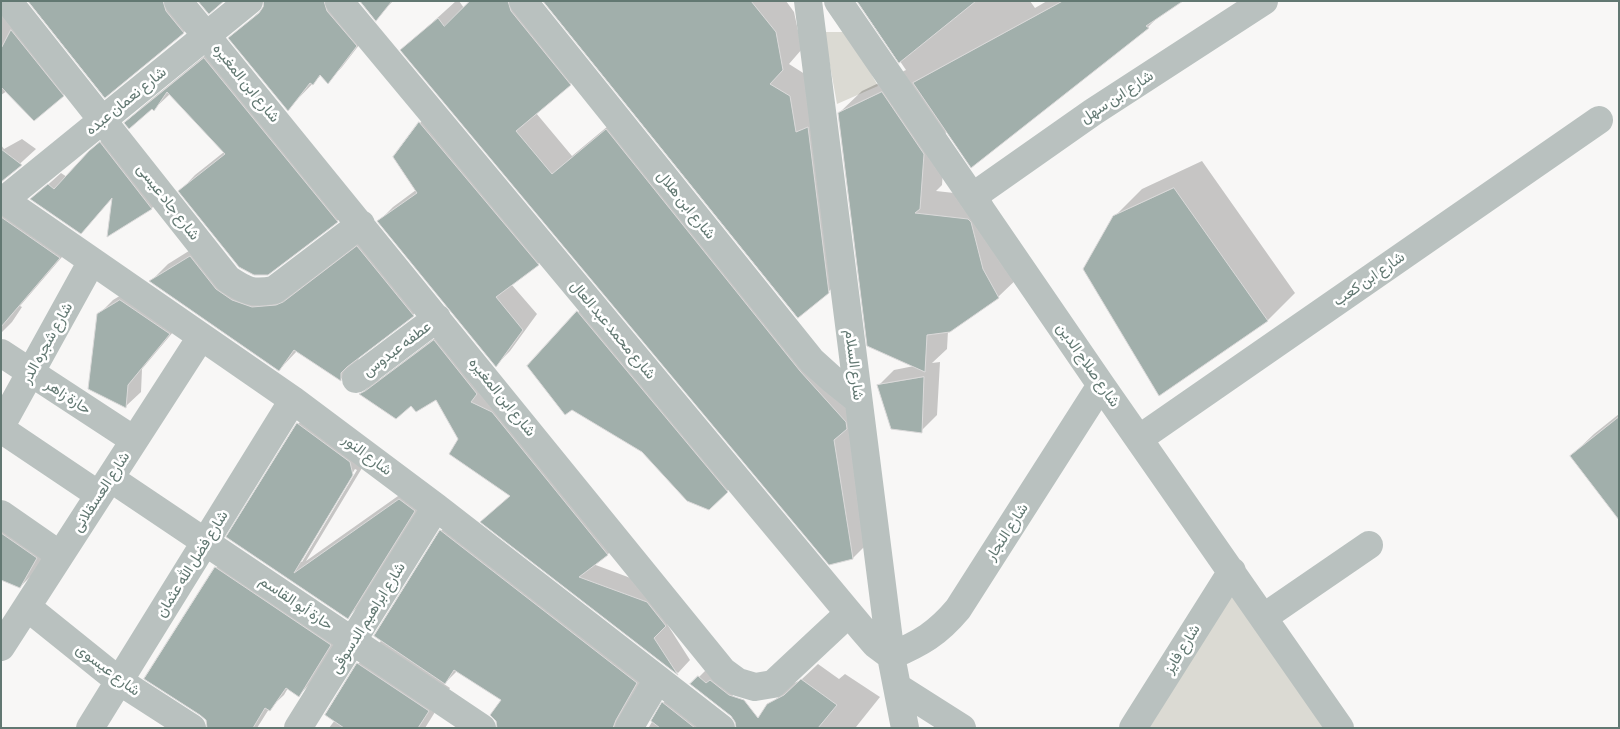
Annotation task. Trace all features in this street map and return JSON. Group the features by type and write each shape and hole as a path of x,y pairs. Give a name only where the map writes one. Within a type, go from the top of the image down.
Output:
{"street":[{"name":"شارع جاد عيسى","path":"8,1 228,279 242,288 258,293 274,290 361,224"},
{"name":"شارع ابن المغيره","path":"178,1 438,318 723,671 738,682 756,687 773,684 849,613"},
{"name":"شارع نعمان عبده","path":"2,199 249,1"},
{"name":"شارع محمد عبد العال","path":"339,1 849,613 876,644 891,656"},
{"name":"شارع ابن هلال","path":"523,1 812,361 858,400"},
{"name":"شارع السلام","path":"808,1 891,656 905,728"},
{"name":"شارع صلاح الدين","path":"838,1 1340,728"},
{"name":"شارع ابن سهل","path":"972,197 1093,112 1264,1"},
{"name":"شارع ابن كعب","path":"1140,438 1599,120"},
{"name":"شارع النور","path":"2,199 293,400 436,507 721,728"},
{"name":"شارع شجره الدر","path":"1,427 92,261"},
{"name":"عطفه عبدوس","path":"356,379 438,318"},
{"name":"شارع العسقلانى","path":"3,641 27,607 201,337"},
{"name":"حارة زاهر","path":"1,353 134,440"},
{"name":"شارع النجار","path":"891,656 920,644 944,626 958,609 1101,384"},
{"name":"شارع فضل الله عثمان","path":"90,728 293,400"},
{"name":"حارة أبو القاسم","path":"1,427 205,542 482,728"},
{"name":"شارع ابراهيم الدسوقى","path":"298,728 354,642 436,507"},
{"path":"1,514 60,555"},
{"path":"1264,617 1369,545"},
{"name":"شارع فايز","path":"1133,728 1232,571"},
{"name":"شارع عيسوى","path":"27,607 119,681 192,728"},
{"path":"629,728 658,679"},
{"path":"898,688 962,728"}],"shaded area":[{"path":"824,32 848,32 878,86 837,104"},
{"path":"1238,580 1340,728 1144,728"}],"building":[{"path":"28,1 163,1 166,11 184,33 105,98"},
{"path":"198,1 224,1 209,14"},
{"path":"264,1 324,1 327,11 357,46 328,84 320,75 313,85 310,83 288,111 228,38 259,13"},
{"path":"360,1 392,1 376,21"},
{"path":"470,1 508,1 511,11 571,85 516,131 552,174 606,129 800,371 846,422 847,429 834,440 853,559 829,565 400,50 438,18 444,26"},
{"path":"543,1 751,1 776,32 783,70 770,84 790,96 796,132 808,127 829,293 798,318"},
{"path":"857,1 976,1 899,63"},
{"path":"1063,1 1183,1 1146,26 1149,28 971,168 913,83"},
{"path":"11,30 64,96 34,121 1,87 1,49"},
{"path":"204,58 338,222 268,275 254,275 239,267 178,191 225,154 167,92 154,111 152,109 129,129 124,123"},
{"path":"882,92 924,154 920,209 915,213 968,219 971,222 983,269 999,298 950,332 927,335 925,372 867,346 838,113"},
{"path":"419,122 539,265 496,297 523,330 496,367 377,221 417,193 393,157"},
{"path":"100,142 152,209 107,237 112,198 81,234 30,199 48,184 54,189 89,151"},
{"path":"1,149 22,165 1,182"},
{"path":"1174,188 1268,321 1159,396 1083,269 1113,216"},
{"path":"1,217 60,258 1,327"},
{"path":"357,246 414,316 347,367 341,373 341,381 294,350 279,371 149,281 190,256 216,289 232,300 252,307 276,305 283,302"},
{"path":"120,300 170,334 128,385 126,408 88,389 97,314"},
{"path":"577,311 728,492 709,510 687,501 642,452 572,410 565,415 527,366"},
{"path":"434,340 477,394 471,402 492,412 608,555 579,577 647,602 666,626 654,638 678,675 480,522 510,496 449,454 458,439 436,400 416,412 411,406 396,419 359,394"},
{"path":"924,377 922,433 891,429 877,385"},
{"path":"1619,417 1619,520 1570,456"},
{"path":"297,423 350,462 353,475 294,573 399,499 415,511 348,619 226,537"},
{"path":"440,530 637,683 613,728 497,728 496,721 490,715 501,700 454,670 445,684 374,636"},
{"path":"1,533 37,558 20,588 1,580"},
{"path":"215,567 331,645 299,697 286,688 270,711 265,708 253,728 207,728 206,720 200,715 144,679"},
{"path":"357,663 429,711 418,728 344,728 325,715"},
{"path":"698,676 706,683 710,680 729,695 744,700 758,718 767,704 784,695 801,679 837,705 818,728 736,728 731,716 690,684"},
{"path":"662,702 695,728 660,728 651,721"}]}
